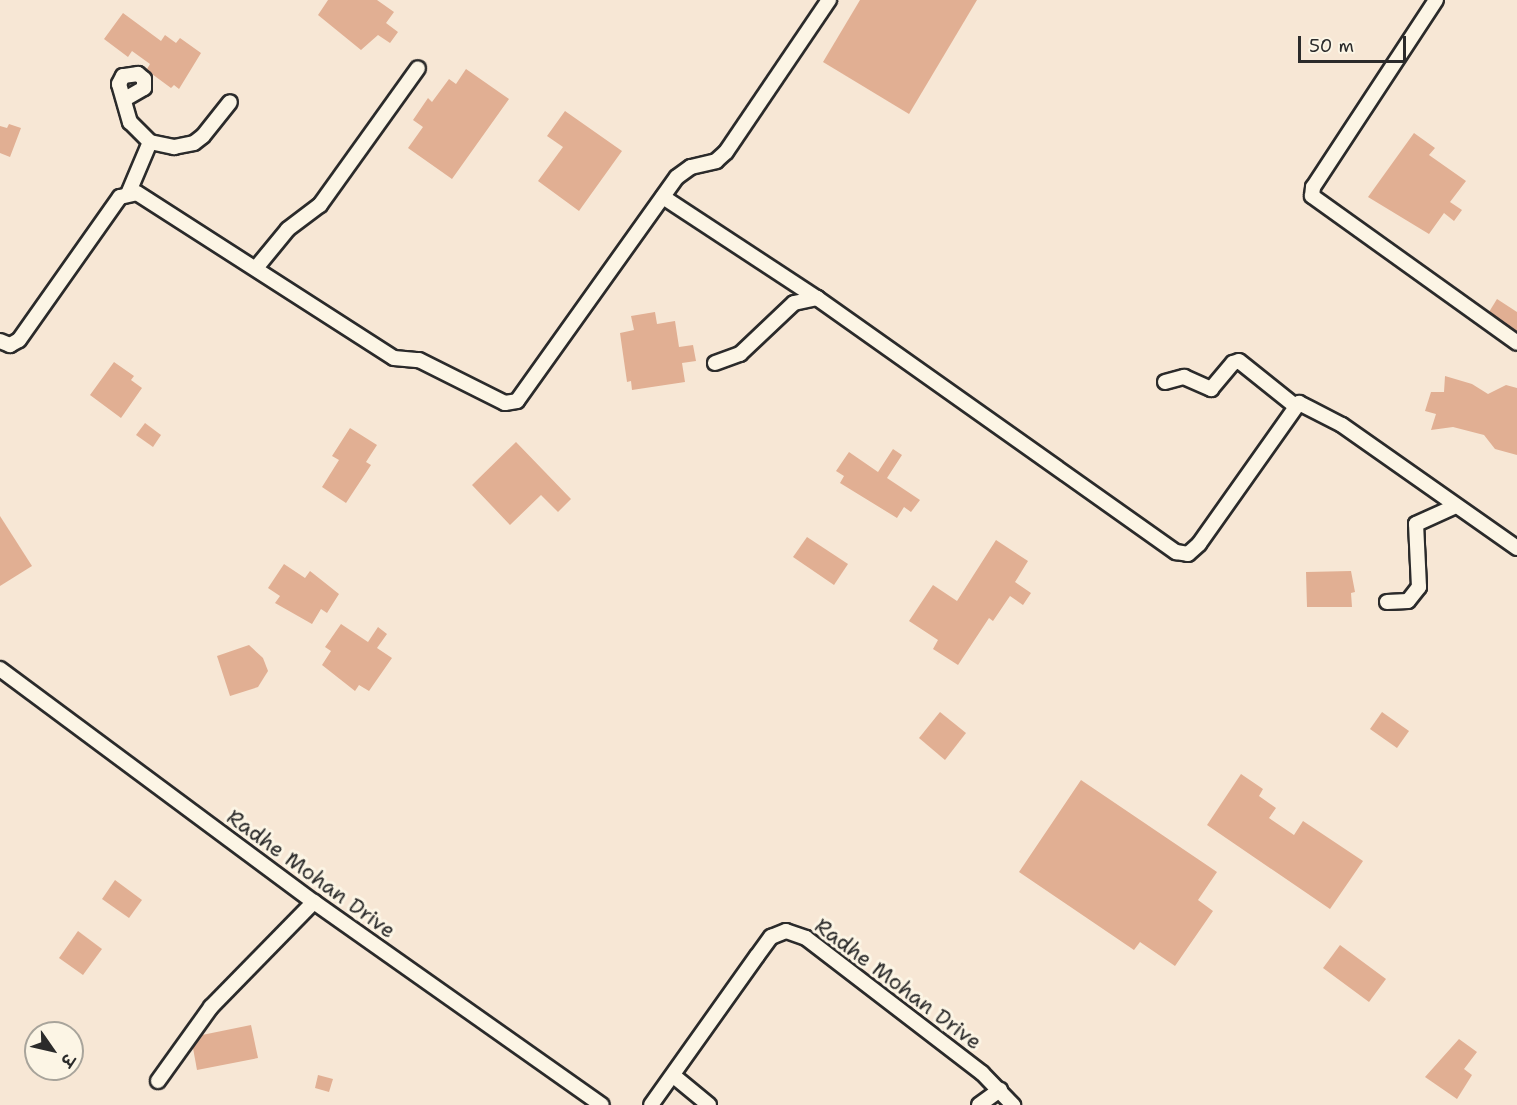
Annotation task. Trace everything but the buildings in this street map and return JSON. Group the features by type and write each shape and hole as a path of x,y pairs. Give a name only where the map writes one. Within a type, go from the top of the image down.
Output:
{"street":[{"path":"0,341 10,345 19,340 120,197 128,194 143,195 394,358 419,360 505,403 513,402 524,395 681,173 722,157 829,0"},
{"path":"1436,0 1313,187 1312,196 1517,343"},
{"path":"256,268 288,229 320,205 418,68"},
{"path":"125,99 130,122 150,142 174,147 194,143 230,102"},
{"path":"128,194 150,142"},
{"path":"663,197 817,298 1183,555 1199,544 1294,405 1304,403 1318,410 1517,548"},
{"path":"715,363 740,354 794,303 817,298"},
{"path":"1165,382 1184,376 1211,389 1233,363 1239,361 1294,405"},
{"path":"1387,602 1408,601 1419,587 1416,524 1456,506"},
{"name":"Radhe Mohan Drive","path":"0,669 314,903 602,1105"},
{"path":"158,1081 211,1007 314,903"},
{"name":"Radhe Mohan Drive","path":"651,1105 675,1077 757,956 771,938 786,931 806,938 999,1090 1013,1105"},
{"path":"675,1077 709,1105"},
{"path":"979,1105 999,1090"}]}
